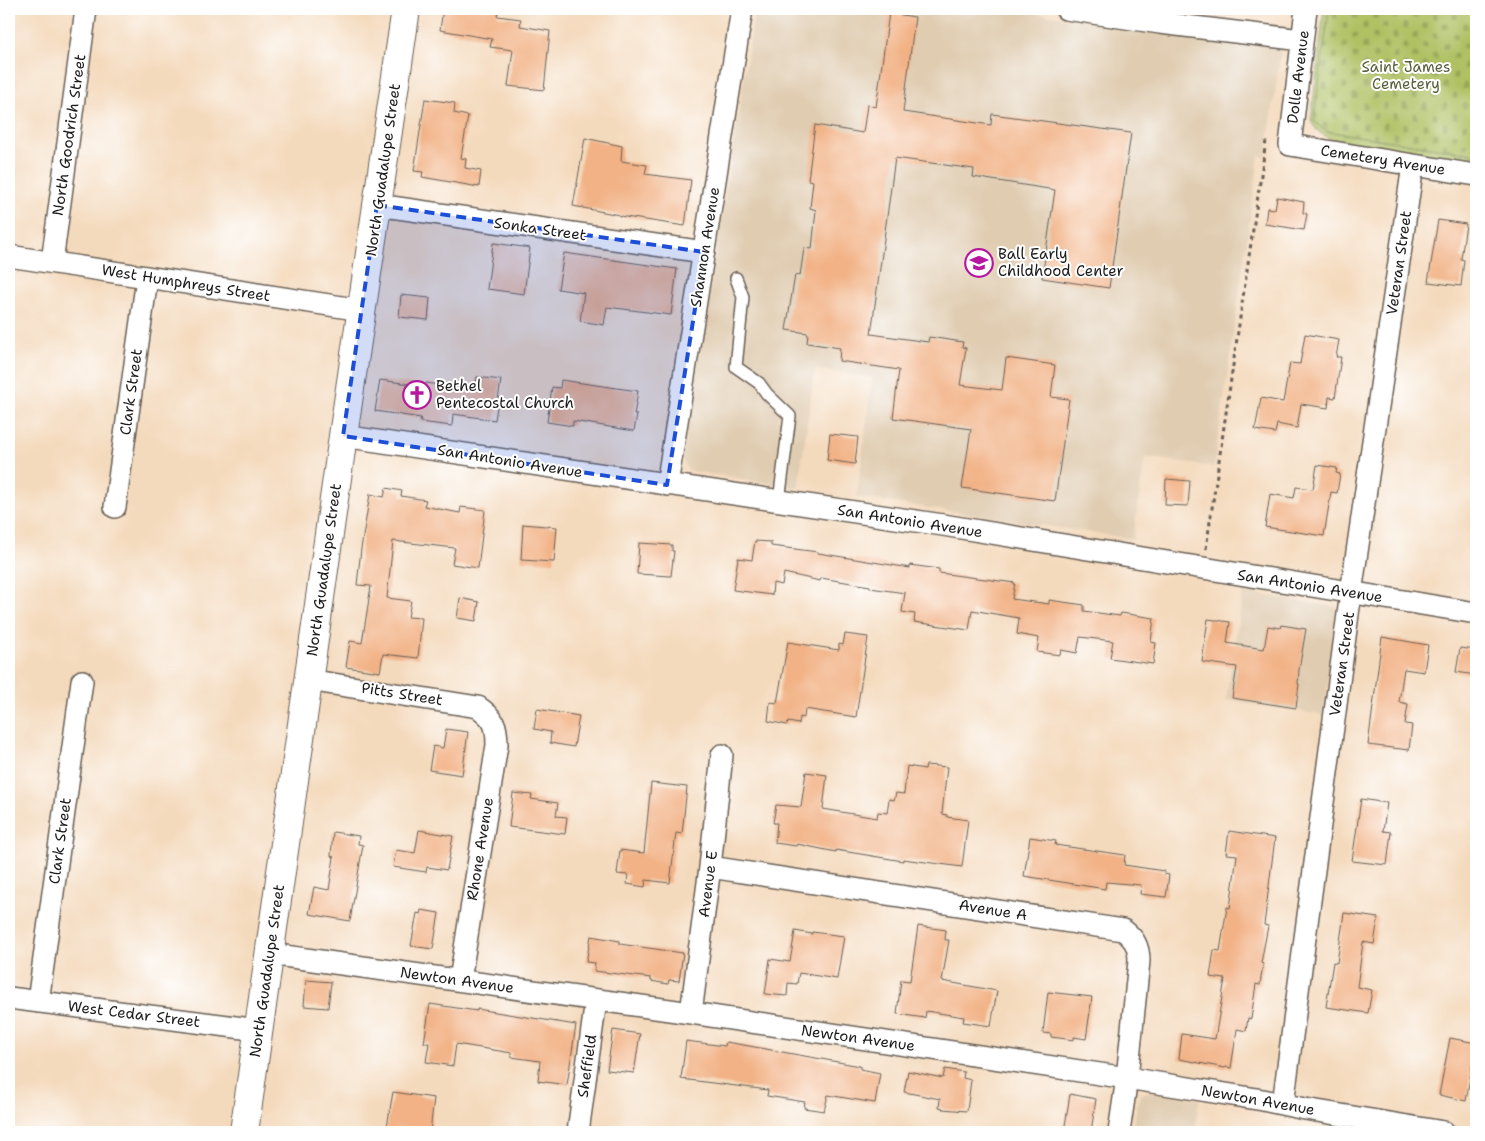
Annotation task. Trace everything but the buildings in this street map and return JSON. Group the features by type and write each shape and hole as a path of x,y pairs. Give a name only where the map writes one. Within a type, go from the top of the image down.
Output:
{"street":[{"name":"North Goodrich Street","path":"52,262 86,9"},
{"name":"North Guadalupe Street","path":"244,1132 406,9"},
{"name":"Shannon Avenue","path":"667,485 742,9"},
{"path":"1066,9 1160,23 1302,40"},
{"name":"Dolle Avenue","path":"1290,144 1306,9"},
{"name":"Cemetery Avenue","path":"1290,144 1476,175"},
{"name":"Veteran Street","path":"1283,1104 1352,593 1413,165"},
{"name":"Sonka Street","path":"377,205 704,252"},
{"name":"West Humphreys Street","path":"9,256 362,310"},
{"name":"Clark Street","path":"115,507 147,278"},
{"name":"San Antonio Avenue","path":"343,436 943,526 1476,613"},
{"name":"Pitts Street","path":"308,680 465,704 478,707 492,719"},
{"name":"Clark Street","path":"38,1002 82,681"},
{"name":"Rhone Avenue","path":"460,980 497,745 496,726 492,719"},
{"name":"Avenue E","path":"691,1013 722,755"},
{"name":"Avenue A","path":"710,867 1123,930 1131,936 1139,950 1127,1078 1119,1132"},
{"name":"Newton Avenue","path":"270,954 691,1013 1127,1078 1444,1132"},
{"name":"West Cedar Street","path":"9,998 259,1030"},
{"name":"Sheffield","path":"578,1132 596,1000"}],"lane":[{"path":"736,278 744,297 736,367 759,383 767,394 790,416 779,501"}],"path":[{"path":"1203,568 1266,141"}],"highlighted area":[{"path":"377,205 704,252 667,485 343,436"}],"shaded area":[{"name":"Ball Early Childhood Center","path":"762,9 1010,9 1158,31 1275,45 1281,49 1266,157 1259,156 1214,467 1145,457 1133,539 857,497 872,378 815,369 798,488 687,469 682,459 754,17"},
{"path":"1243,592 1335,607 1337,609 1324,715 1226,700"},
{"path":"1149,1091 1199,1099 1195,1132 1133,1132 1137,1106 1142,1094"}],"green space":[{"path":"1324,9 1329,9 1314,121 1325,131 1476,154 1476,162 1334,140 1317,130 1311,120"},
{"name":"Saint James Cemetery","path":"1329,9 1476,9 1476,154 1325,131 1314,121"}],"place":[{"name":"Ball Early Childhood Center","path":"979,263"},
{"name":"Bethel Pentecostal Church","path":"417,395"}]}
